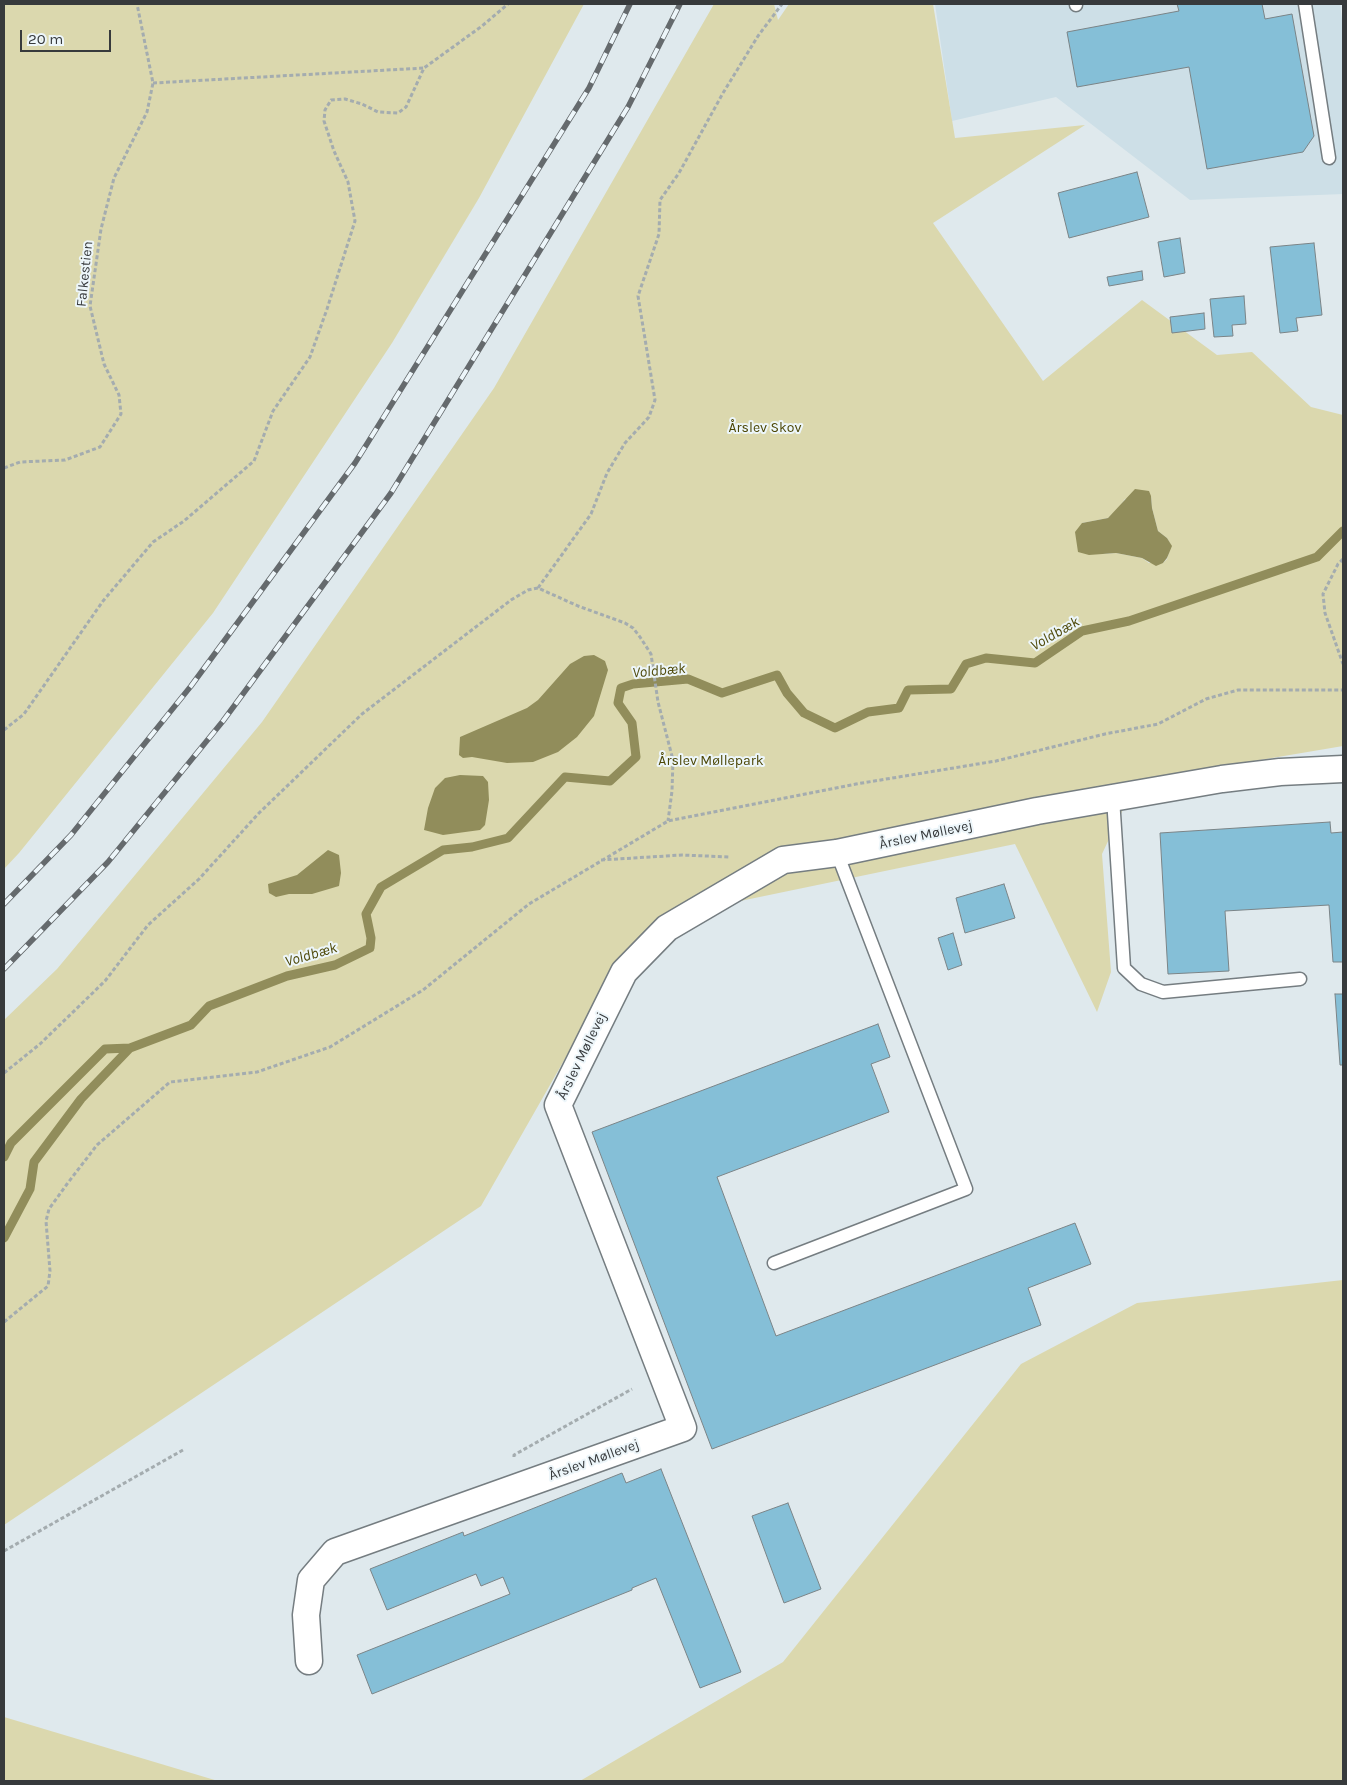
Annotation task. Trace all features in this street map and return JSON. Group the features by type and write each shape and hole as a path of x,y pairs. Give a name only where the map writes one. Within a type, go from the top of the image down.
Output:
{"street":[{"name":"Årslev Møllevej","path":"309,1661 306,1615 311,1580 335,1552 683,1428 558,1105 624,972 667,928 783,860 837,853 1037,811 1222,779 1280,772 1343,770"}],"lane":[{"path":"1305,4 1329,158"},
{"path":"1113,798 1124,968 1141,984 1163,992 1300,979"},
{"path":"774,1264 966,1190 837,853"}],"path":[{"name":"Falkestien","path":"4,468 20,462 65,460 100,447 120,414 119,395 104,364 90,306 101,229 114,178 147,112 153,82 137,4"},
{"path":"4,730 24,714 103,601 154,542 184,521 254,462 273,412 310,357 355,221 348,182 334,151 324,120 325,110 331,100 346,99 378,112 398,113 406,107 424,68 482,26 508,4"},
{"path":"538,588 591,514 607,473 626,443 650,417 655,400 638,296 659,234 660,200 679,172 722,93 758,36 782,4"},
{"path":"153,82 424,68"},
{"path":"1343,560 1338,564 1323,594 1325,612 1343,664"},
{"path":"4,1073 40,1044 105,981 148,925 199,879 258,813 362,714 511,600 528,590 538,588 578,606 625,623 633,628 651,654 658,702 673,760 672,791 668,821"},
{"path":"4,1322 48,1286 50,1271 46,1221 49,1209 97,1146 170,1082 257,1072 330,1047 423,990 529,904 668,821 856,784 996,761 1105,734 1158,724 1206,699 1238,690 1343,690"},
{"path":"601,860 682,855 737,858"},
{"path":"526,1484 514,1455 632,1389"},
{"path":"4,1550 183,1450"}],"shaded area":[{"path":"935,4 1340,4 1343,27 1343,194 1190,200 1056,97 952,121"},
{"path":"1135,489 1149,491 1158,531 1167,538 1172,546 1163,563 1156,566 1142,558 1116,553 1089,555 1078,552 1075,532 1082,523 1108,518"},
{"path":"594,655 605,661 608,670 594,716 577,737 558,752 533,762 507,763 472,757 463,758 459,755 460,737 527,708 538,700 570,664 584,656"},
{"path":"460,775 483,776 488,782 489,800 485,825 480,830 443,835 424,830 428,808 435,788 445,778"},
{"path":"328,850 339,855 341,873 339,886 312,894 289,894 276,897 269,893 268,884 297,875"}],"green space":[{"path":"4,4 584,4 479,198 392,343 213,613 19,853 4,869"},
{"name":"Årslev Skov","path":"714,4 774,4 778,20 789,4 933,4 955,138 1085,125 933,223 1043,381 1142,300 1217,355 1252,352 1311,407 1343,415 1343,746 1207,769 1127,801 1102,854 1111,972 1097,1012 1015,844 721,905 603,992 481,1206 4,1525 4,1020 57,969 262,722 494,388","holes":["1151,496 1158,531 1167,538 1171,545 1167,559 1163,563 1149,563 1142,558 1116,553 1102,554 1082,523 1108,518 1125,499"]},
{"path":"1343,1280 1343,1781 580,1781 783,1662 1021,1364 1137,1303"},
{"path":"4,1717 218,1781 4,1781"}],"building":[{"path":"1177,4 1262,4 1265,19 1292,14 1314,136 1303,152 1207,169 1189,67 1077,87 1067,32 1179,11"},
{"path":"1137,172 1149,217 1069,238 1058,193"},
{"path":"1180,238 1185,273 1164,277 1158,242"},
{"path":"1314,243 1322,315 1296,318 1298,331 1280,333 1270,247"},
{"path":"1142,271 1143,280 1109,286 1107,277"},
{"path":"1244,296 1246,324 1232,325 1233,336 1214,337 1210,299"},
{"path":"1204,313 1205,329 1172,333 1170,317"},
{"path":"1330,822 1331,833 1343,832 1343,962 1333,962 1329,905 1225,911 1229,971 1168,974 1160,833"},
{"path":"1004,884 1015,918 965,933 956,898"},
{"path":"953,933 962,965 948,970 938,938"},
{"path":"1335,994 1343,994 1343,1065 1340,1065"},
{"path":"878,1024 890,1057 871,1064 889,1112 717,1177 776,1336 1075,1223 1091,1264 1028,1288 1041,1325 712,1449 592,1132"},
{"path":"661,1469 741,1672 700,1688 656,1578 632,1588 632,1590 372,1694 357,1655 510,1594 503,1577 481,1586 476,1574 387,1610 370,1569 463,1532 464,1536 622,1473 626,1483"},
{"path":"788,1503 821,1589 784,1603 752,1516"}],"waterway":[{"name":"Voldbæk","path":"4,1238 30,1189 34,1162 81,1099 130,1048 191,1025 209,1006 287,976 335,965 370,948 371,938 366,914 381,887 443,850 472,847 508,838 565,777 610,781 636,757 632,723 618,703 621,688 633,684 688,679 722,693 777,675 787,693 804,713 835,728 868,712 899,708 908,690 951,689 966,664 986,658 1035,663 1082,631 1129,621 1317,557 1343,531"},
{"name":"Voldbæk","path":"4,1157 11,1143 105,1049 130,1048"}],"railway":[{"path":"4,904 71,835 191,686 355,463 589,88 630,4"},
{"path":"4,969 108,862 223,721 391,493 628,107 680,4"}],"park label":[{"name":"Årslev Møllepark","path":"711,761"}]}
